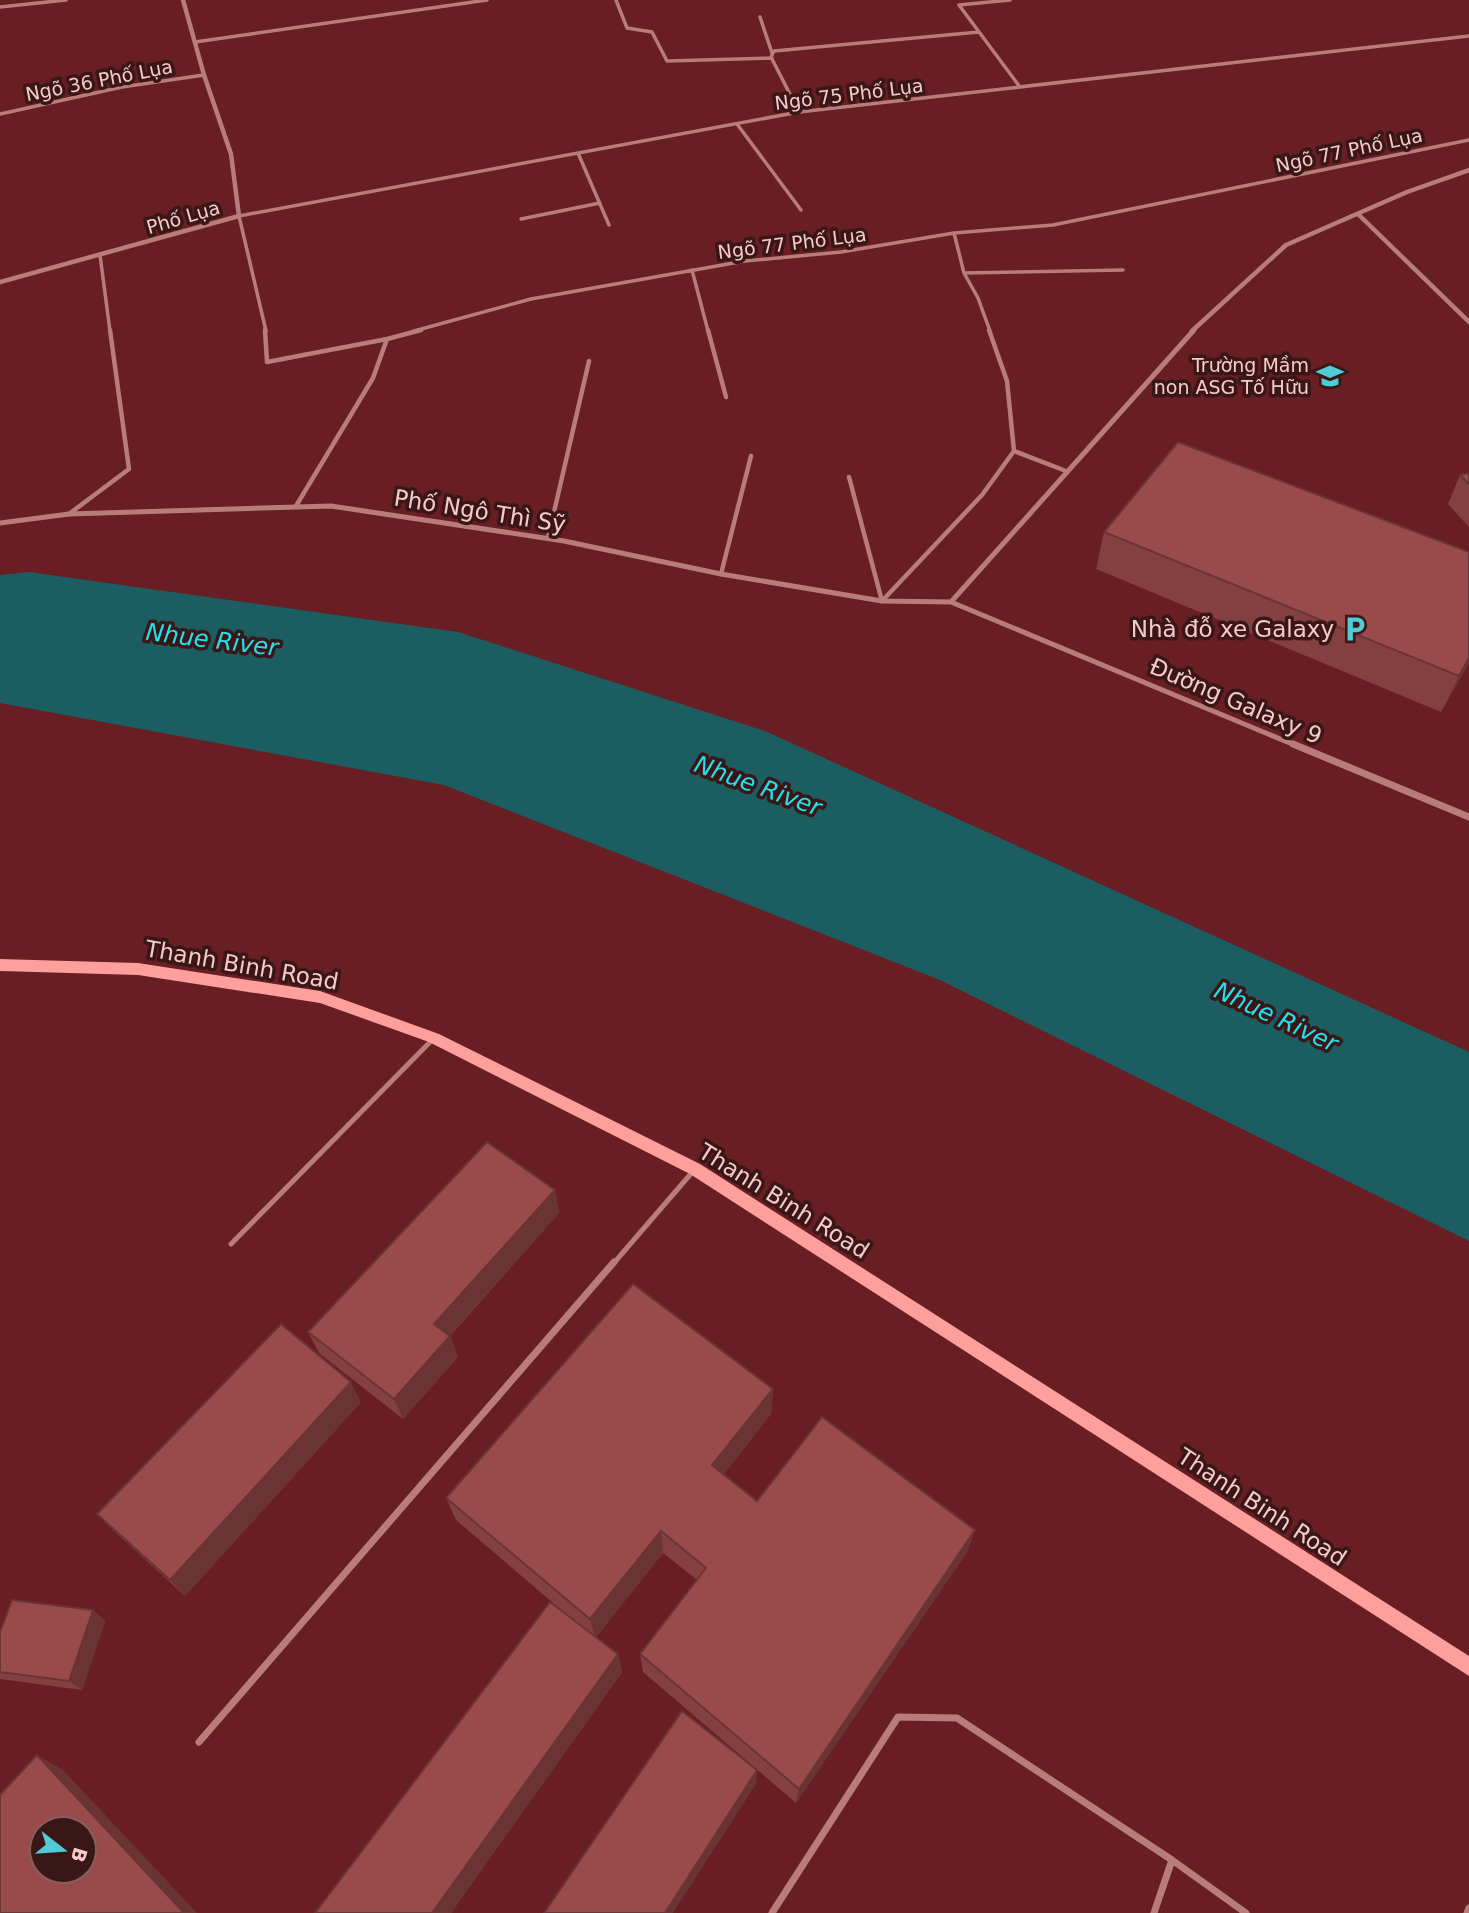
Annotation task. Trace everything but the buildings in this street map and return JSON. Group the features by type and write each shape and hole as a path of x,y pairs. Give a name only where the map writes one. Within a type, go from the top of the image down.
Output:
{"street":[{"name":"Phố Lụa","path":"0,282 239,216 231,154 204,75 183,0"},
{"path":"951,602 1200,323 1286,245 1407,192 1469,170"},
{"path":"1359,215 1469,322"},
{"name":"Phố Ngô Thì Sỹ","path":"0,523 69,514 331,506 548,538 721,574 882,601 951,602"},
{"name":"Đường Galaxy 9","path":"951,602 1469,817"},
{"name":"Thanh Binh Road","path":"0,965 138,969 320,996 434,1038 695,1169 1469,1667"}],"lane":[{"path":"0,7 66,0"},
{"path":"195,42 487,0"},
{"path":"616,0 627,28 653,33 667,61 772,55 781,50 979,32"},
{"path":"1010,0 959,5 1020,87"},
{"path":"760,17 772,55 799,112"},
{"name":"Ngõ 75 Phố Lụa","path":"239,216 799,112 1469,36"},
{"name":"Ngõ 36 Phố Lụa","path":"0,114 122,87 204,75"},
{"path":"737,124 801,210"},
{"name":"Ngõ 77 Phố Lụa","path":"239,216 268,341 267,362 387,339 531,299 745,261 841,252 954,233 1053,225 1469,140"},
{"path":"578,153 609,225"},
{"path":"521,219 600,203"},
{"path":"882,601 982,495 1014,452 1007,382 978,298 964,274 954,233"},
{"path":"69,514 129,469 100,256"},
{"path":"692,270 726,397"},
{"path":"964,274 1123,270"},
{"path":"296,506 373,378 387,339"},
{"path":"548,538 589,361"},
{"path":"1014,452 1066,471"},
{"path":"721,574 751,456"},
{"path":"849,477 882,601"},
{"path":"231,1244 434,1038"},
{"path":"199,1742 695,1169"},
{"path":"772,1913 898,1717 957,1718 1172,1860 1246,1913"},
{"path":"1154,1913 1172,1860"},
{"path":"1467,1913 1469,1908"}],"water":[{"name":"Nhue River","path":"29,572 458,632 765,731 1469,1052 1469,1241 940,980 444,785 0,703 0,575"}],"place":[{"name":"Trường Mầm non ASG Tố Hữu","path":"1330,376"},
{"name":"Nhà đỗ xe Galaxy","path":"1355,629"}]}
